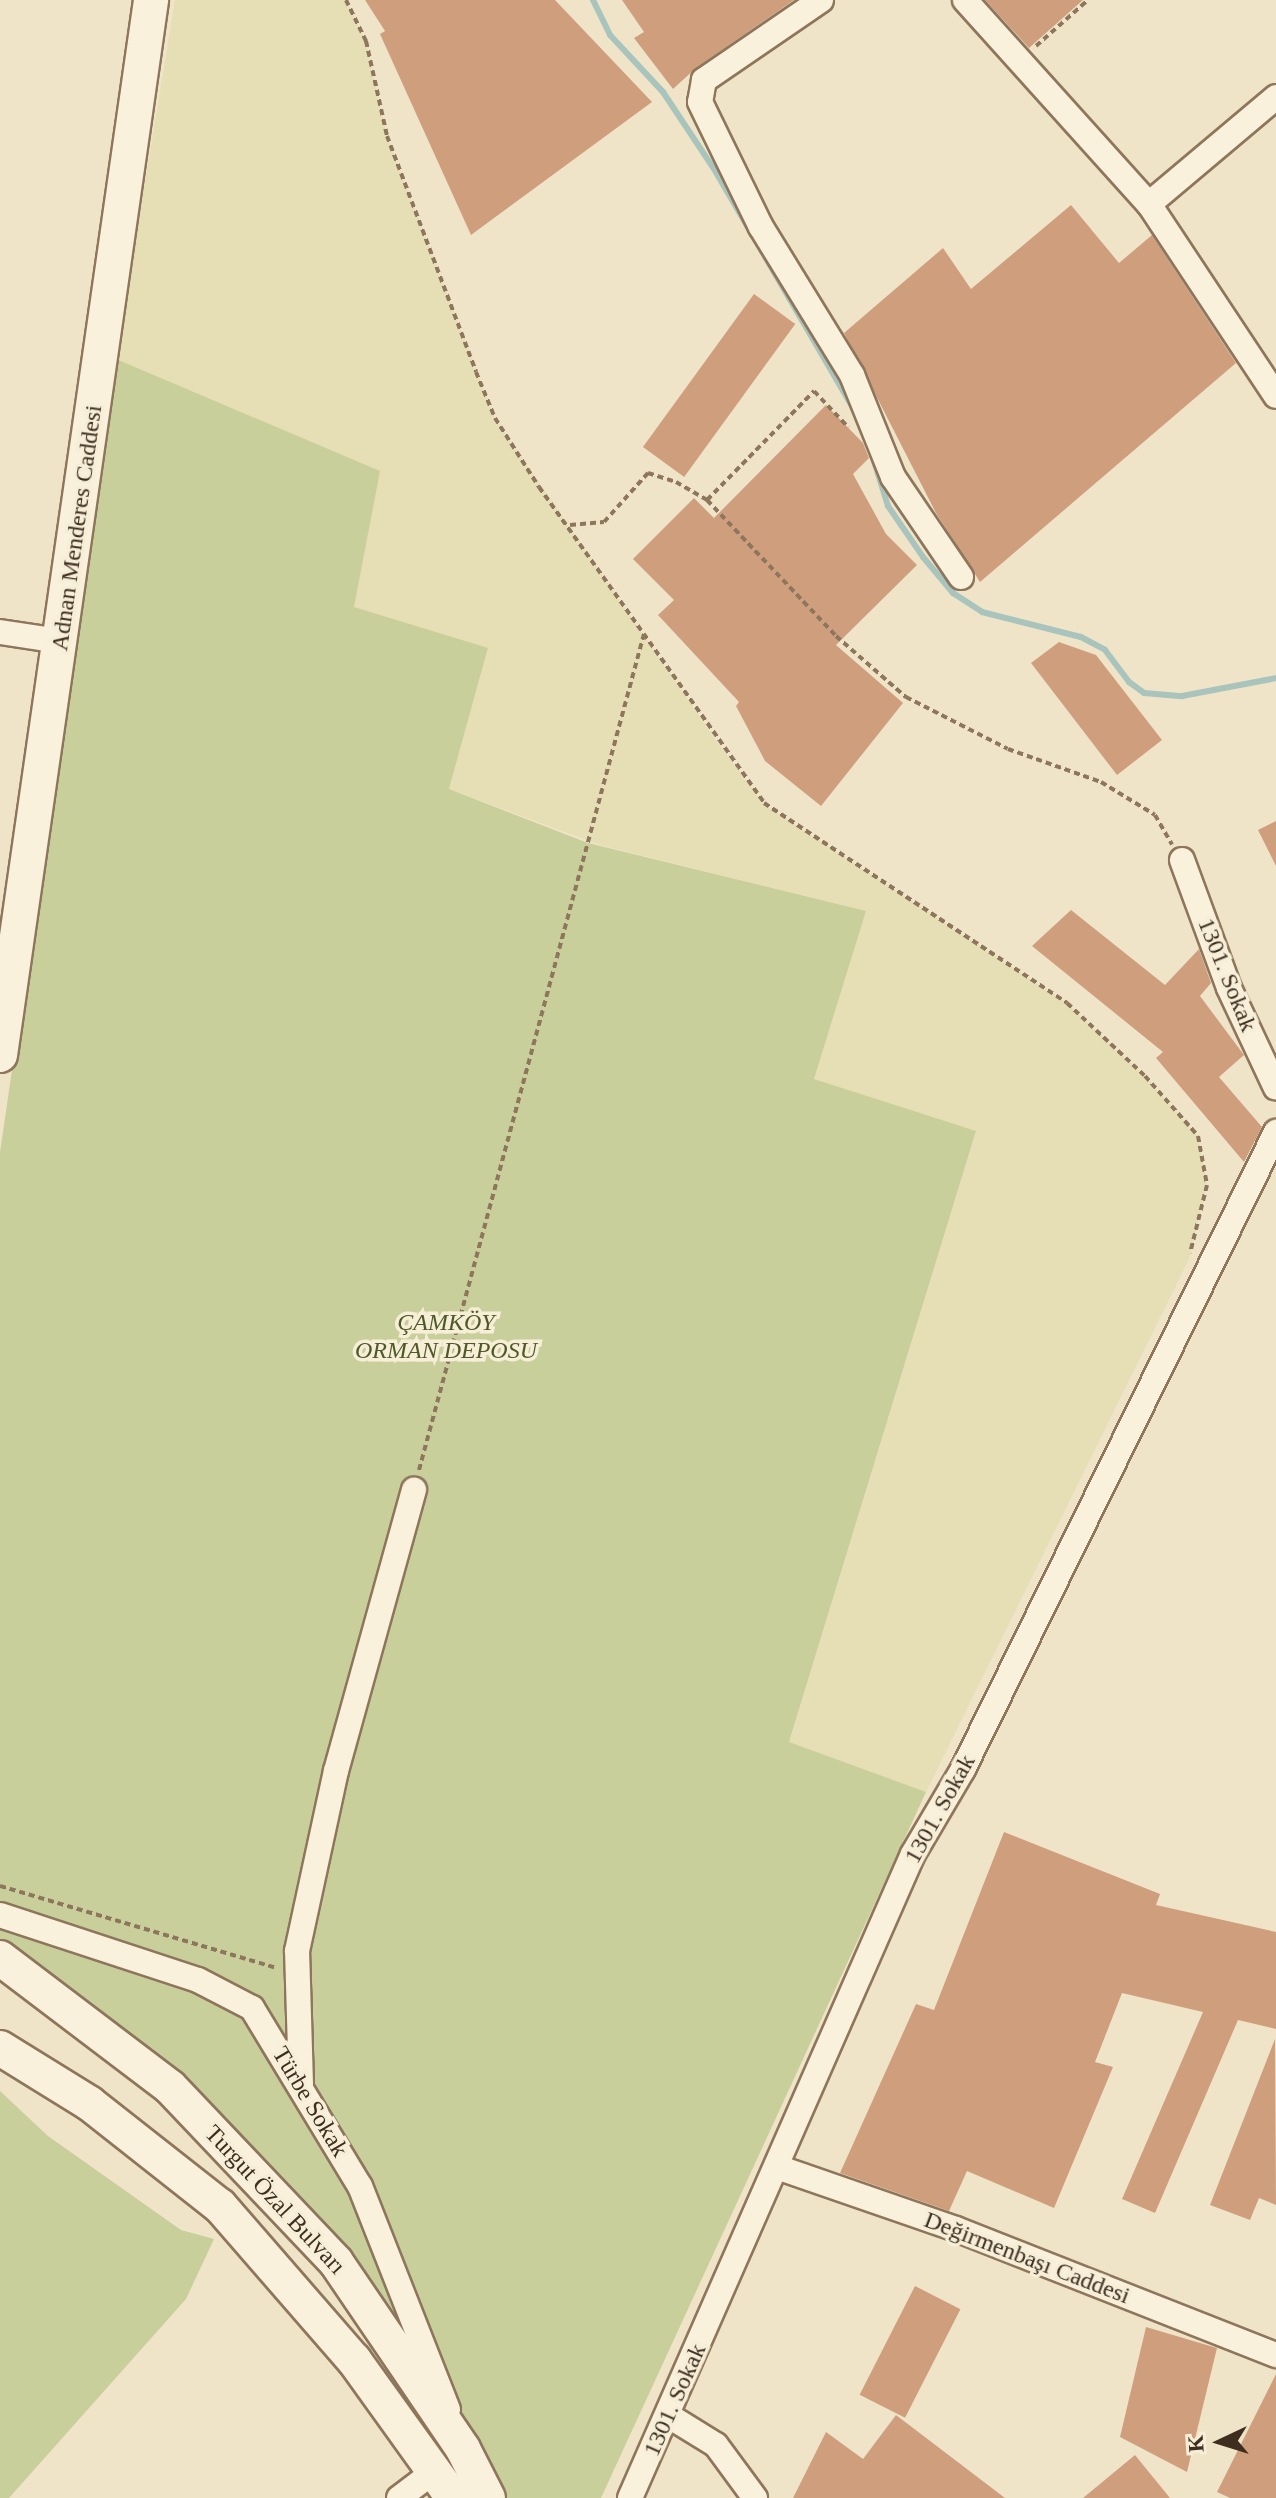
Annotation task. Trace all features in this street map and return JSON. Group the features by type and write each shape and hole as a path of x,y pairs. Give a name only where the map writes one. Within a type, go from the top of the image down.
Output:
{"main road":[{"name":"Adnan Menderes Caddesi","path":"0,1055 151,0"},
{"name":"Turgut Özal Bulvarı","path":"0,1958 170,2087 336,2262 463,2449 488,2498"},
{"path":"0,2048 89,2103 220,2206 354,2360 445,2484"}],"street":[{"path":"821,0 704,80 700,102 761,227 852,375 893,477 961,577"},
{"path":"965,0 1149,204 1276,396"},
{"path":"1149,204 1276,97"},
{"path":"0,632 60,641"},
{"name":"1301. Sokak","path":"1182,860 1229,988 1276,1088"},
{"name":"1301. Sokak","path":"630,2498 669,2416 913,1854 977,1742 1276,1132"},
{"path":"301,2086 297,1951 336,1771 414,1490"},
{"name":"Türbe Sokak","path":"0,1915 198,1980 252,2008 360,2186 463,2449"},
{"name":"Değirmenbaşı Caddesi","path":"777,2167 956,2229 1276,2355"},
{"path":"669,2416 716,2445 755,2498"},
{"path":"399,2498 445,2484"}],"path":[{"path":"346,0 366,41 387,136 495,418 764,803 1067,1003 1145,1076 1198,1136 1207,1185 1189,1259"},
{"path":"1019,61 1088,0"},
{"path":"707,500 814,391 857,436 872,426"},
{"path":"569,525 604,522 648,473 707,500 836,636 906,697 1008,749 1101,782 1155,815 1182,860"},
{"path":"414,1490 644,634"},
{"path":"0,1886 298,1975"}],"shaded area":[{"path":"175,0 346,0 366,41 387,136 495,418 717,742 764,804 1067,1003 1145,1076 1198,1136 1207,1185 1189,1259 926,1792 789,1743 976,1132 814,1079 866,911 600,845 449,789 488,649 353,607 116,359"}],"green space":[{"name":"ÇAMKÖY ORMAN DEPOSU","path":"116,359 380,471 354,607 488,648 449,789 588,843 866,911 814,1079 976,1131 789,1742 926,1792 601,2498 496,2498 233,2134 0,1965 0,1152"},
{"path":"0,2091 48,2136 181,2230 214,2239 186,2299 9,2498 0,2498"}],"building":[{"path":"365,0 555,0 652,102 471,235 380,34 385,31"},
{"path":"622,0 794,0 696,68 673,89 634,38 644,32"},
{"path":"985,0 1083,0 1029,48"},
{"path":"1071,205 1119,263 1152,235 1236,363 980,582 936,513 844,333 943,248 971,289"},
{"path":"754,294 795,324 684,477 643,447"},
{"path":"826,405 863,443 869,458 853,474 886,534 917,565 836,645 903,703 821,806 765,761 736,706 739,702 658,615 674,600 633,559 694,498 714,518"},
{"path":"1059,642 1096,655 1162,740 1117,775 1031,663"},
{"path":"1276,821 1276,866 1258,830"},
{"path":"1071,910 1165,985 1199,949 1211,983 1200,996 1244,1055 1219,1077 1262,1127 1244,1162 1156,1058 1163,1052 1032,946"},
{"path":"1004,1832 1160,1894 1156,1905 1276,1932 1276,2029 1238,2020 1155,2213 1122,2199 1203,2012 1122,1993 1095,2062 1113,2067 1054,2208 967,2171 949,2211 840,2173 916,2004 934,2010"},
{"path":"1275,2039 1276,2205 1259,2198 1250,2220 1210,2205"},
{"path":"915,2286 960,2309 905,2418 860,2395"},
{"path":"1146,2327 1217,2348 1187,2472 1120,2437"},
{"path":"1276,2374 1276,2498 1230,2498 1217,2492"},
{"path":"896,2415 1005,2498 793,2498 826,2432 863,2459"},
{"path":"1135,2455 1170,2498 1083,2498"}],"waterway":[{"path":"593,0 610,35 663,92 714,169 854,410"},
{"path":"874,461 888,506 923,557 953,593 982,612 1081,637 1105,650 1129,682 1144,693 1182,696 1276,678"}]}
